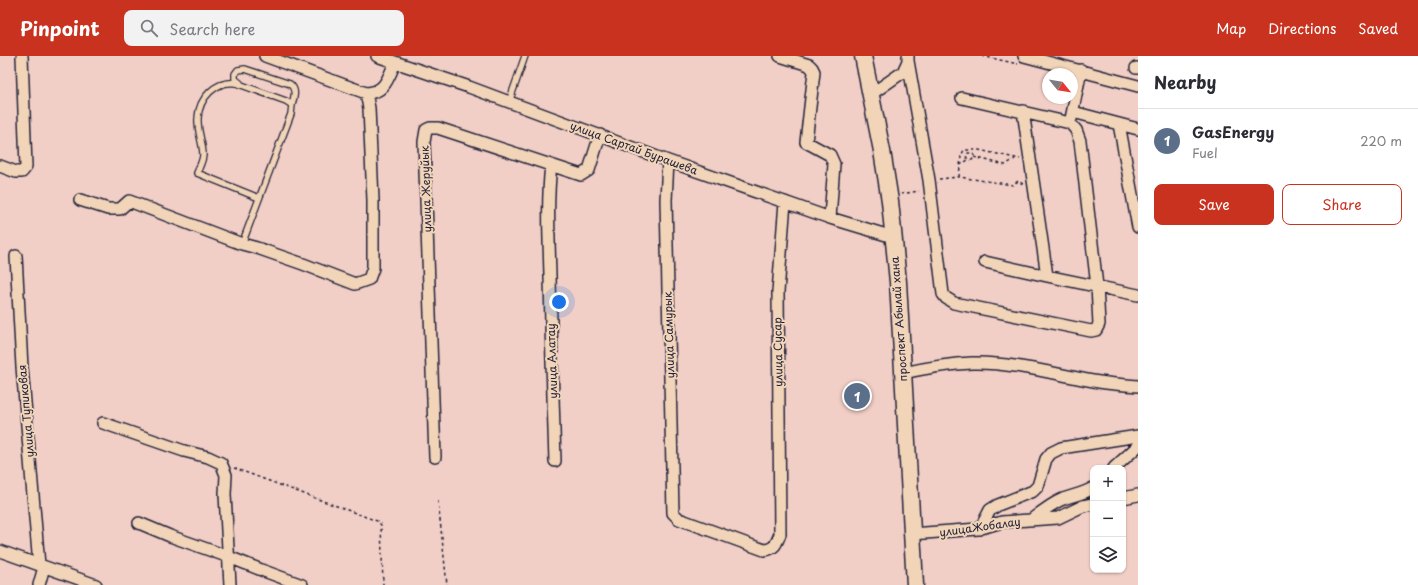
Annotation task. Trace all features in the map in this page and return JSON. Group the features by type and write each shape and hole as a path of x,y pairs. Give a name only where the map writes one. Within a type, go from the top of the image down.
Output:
{"main road":[{"name":"проспект Абылай хана","path":"863,56 882,151 890,202 898,282 915,585"}],"street":[{"path":"0,166 16,172 22,172 26,167 22,56"},
{"path":"265,56 366,93 374,93 380,90 385,84 395,63"},
{"name":"улица Сартай Бурашева","path":"377,56 830,218 893,237"},
{"path":"780,56 809,65 814,72 806,142 830,155 834,164 830,218"},
{"path":"1024,56 1138,86"},
{"path":"870,95 903,72 908,59"},
{"path":"908,59 929,180 943,294 949,301 1091,331 1096,330 1099,324 1097,286 1080,141 1076,130 1070,123 962,98"},
{"path":"1070,123 1081,70"},
{"path":"80,200 108,209 120,209 129,201 242,244 303,264 355,284 369,279 373,268 373,207 369,108 366,93"},
{"path":"1023,111 1046,276"},
{"path":"1073,112 1138,129"},
{"path":"1119,124 1138,227"},
{"name":"улица Жеруйык","path":"435,457 424,142 426,130 430,128 438,128 581,175 589,170 600,135"},
{"name":"улица Самурык","path":"668,161 666,208 674,475 673,510"},
{"name":"улица Алатау","path":"551,165 549,182 551,348 556,461"},
{"name":"улица Сусар","path":"673,510 674,514 679,519 764,550 771,549 775,545 780,534 778,292 785,202"},
{"name":"улица Тупиковая","path":"16,256 22,367 42,566"},
{"path":"985,262 1138,295"},
{"path":"903,373 925,368 973,363 1004,365 1052,372 1099,382 1138,386"},
{"path":"103,423 184,451 208,457 221,464 226,474 225,494 230,557 230,585"},
{"path":"980,529 990,510 998,505 1033,491 1038,486 1046,458 1051,453 1061,448 1138,436"},
{"path":"1117,465 1138,446"},
{"path":"1031,520 1041,512 1063,499 1090,492"},
{"path":"1126,497 1138,495"},
{"name":"улицаЖобалау","path":"912,534 980,529 1002,522 1058,518 1083,506 1090,505"},
{"path":"139,523 302,585"},
{"path":"0,551 96,585"},
{"path":"39,585 42,566"}],"lane":[{"path":"509,102 525,56"},
{"path":"242,84 235,79 235,74 238,70 245,69 290,84 294,88 295,92 291,114 242,244"},
{"path":"259,198 197,173 203,156 198,118 201,104 206,95 222,84 230,82 242,84 286,101 292,105"}],"path":[{"path":"959,177 961,156 964,150 979,150 1015,159 1030,160"},
{"path":"968,160 966,156 970,152 973,153 974,157 1005,165 1015,159"},
{"path":"960,166 968,160 972,160 974,157"},
{"path":"890,202 898,200 899,194 923,191 929,180 959,177 1013,185 1018,181 1024,185 1034,188"},
{"path":"221,464 377,521 381,525 383,585"},
{"path":"438,501 447,585"}],"place":[{"name":"GasEnergy","path":"857,396"}]}
